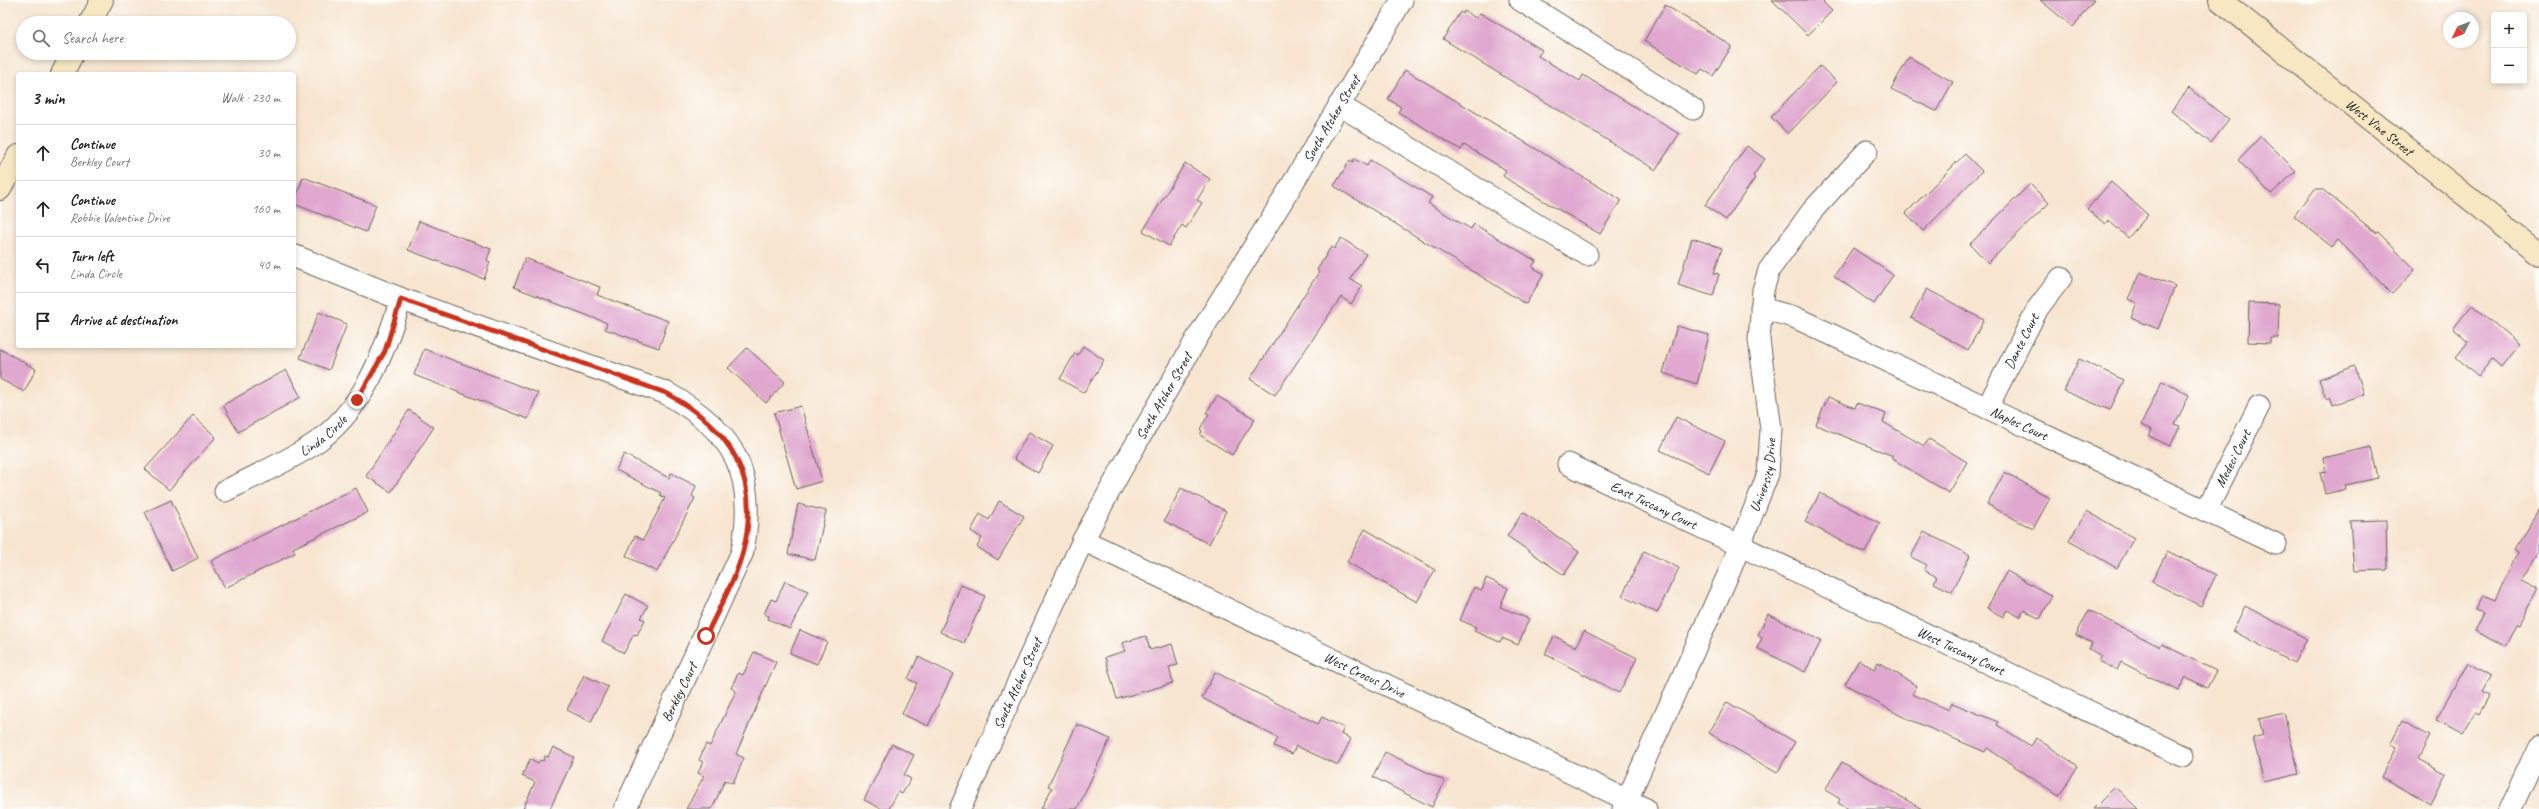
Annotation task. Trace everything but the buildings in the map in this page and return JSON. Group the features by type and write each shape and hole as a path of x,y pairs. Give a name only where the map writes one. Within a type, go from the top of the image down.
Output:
{"main road":[{"path":"94,16 102,0"},
{"name":"West Vine Street","path":"2220,0 2539,254"},
{"path":"63,72 69,60"},
{"path":"0,189 16,160"}],"street":[{"name":"South Atcher Street","path":"960,809 1083,540 1197,338 1340,105 1402,0"},
{"path":"1520,0 1693,109"},
{"path":"1340,105 1587,255"},
{"name":"University Drive","path":"1625,804 1739,545 1768,474 1771,429 1759,340 1761,308 1770,270 1812,211 1867,151"},
{"name":"Berkley Court","path":"296,257 401,299 666,393 689,405 709,420 725,438 736,457 744,478 747,517 742,553 625,809"},
{"name":"Dante Court","path":"1987,408 2038,308 2061,278"},
{"name":"Linda Circle","path":"225,491 311,446 344,417 368,383 385,351 401,299"},
{"name":"Naples Court","path":"1761,308 1794,317 2276,544"},
{"name":"Medeci Court","path":"2206,512 2259,406"},
{"name":"East Tuscany Court","path":"1568,464 1739,545"},
{"name":"West Crocus Drive","path":"1083,540 1625,804 1646,809"},
{"name":"West Tuscany Court","path":"1739,545 2183,756"},
{"path":"2510,809 2539,747"}],"route":[{"path":"357,400 385,351 401,299 442,312 513,340 666,393 689,405 709,420 725,438 736,457 744,478 747,497 746,536 742,553 706,636"}]}
